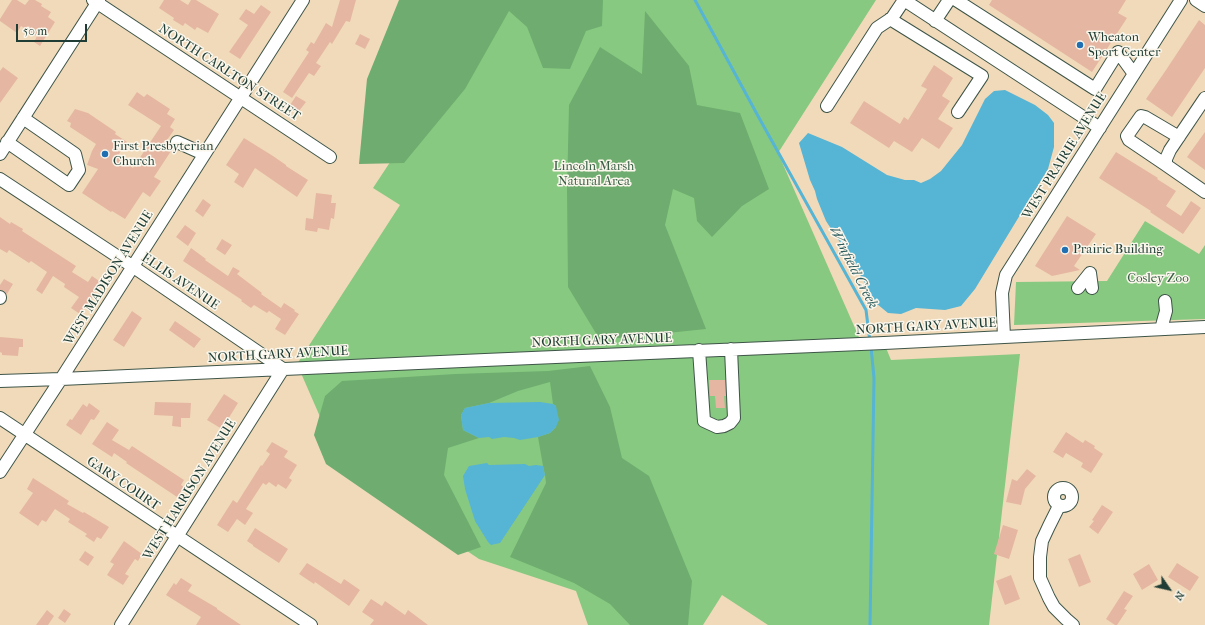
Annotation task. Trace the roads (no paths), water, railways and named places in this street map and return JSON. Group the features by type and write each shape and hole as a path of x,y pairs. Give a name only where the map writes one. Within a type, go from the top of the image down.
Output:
{"street":[{"name":"WEST MADISON AVENUE","path":"0,472 303,0"},
{"path":"827,106 877,28 890,19 904,0 1100,128"},
{"path":"935,21 949,0"},
{"path":"956,0 1094,89 1118,52 1134,74"},
{"name":"WEST PRAIRIE AVENUE","path":"1004,337 1002,293 1006,276 1181,0"},
{"path":"1196,0 1205,6"},
{"name":"NORTH CARLTON STREET","path":"96,1 330,157"},
{"path":"0,154 96,1"},
{"path":"890,19 982,76 958,112"},
{"path":"1166,165 1168,154 1205,98"},
{"path":"1179,137 1141,116 1127,136 1128,140 1205,192"},
{"path":"7,142 69,185 79,170 75,154 23,118"},
{"path":"177,142 204,154"},
{"name":"ELLIS AVENUE","path":"0,179 132,266 283,369"},
{"path":"1078,288 1090,273 1092,288"},
{"path":"1161,329 1169,305"},
{"path":"1205,327 1205,335"},
{"name":"NORTH GARY AVENUE","path":"0,381 862,344 1205,327"},
{"path":"699,350 704,421 717,427 730,423 734,418 731,349"},
{"name":"WEST HARRISON AVENUE","path":"121,625 283,369"},
{"name":"GARY COURT","path":"0,418 311,625"},
{"path":"1059,506 1042,541 1040,578 1054,607 1073,625"}],"water":[{"path":"1005,90 1035,105 1048,115 1054,123 1054,147 1048,169 975,289 961,306 945,310 916,308 901,314 888,313 877,304 826,221 810,180 799,143 808,133 842,147 887,175 905,180 914,180 921,183 930,179 941,171 962,145 985,99 994,91"},
{"path":"540,402 553,404 556,406 559,420 556,427 550,433 520,440 504,437 492,439 489,437 479,438 463,430 461,415 465,408 489,403"},
{"path":"487,463 489,465 525,464 529,466 543,466 545,475 500,543 491,545 475,521 465,489 463,476 469,466"}],"waterway":[{"name":"Winfield Creek","path":"695,0 866,310 870,342"},
{"name":"Winfield Creek","path":"870,625 874,378 871,347"}],"place":[{"name":"Wheaton Sport Center","path":"1080,45"},
{"name":"First Presbyterian Church","path":"105,154"},
{"name":"Prairie Building","path":"1065,250"}],"park label":[{"name":"Lincoln Marsh Natural Area","path":"594,174"},
{"name":"Cosley Zoo","path":"1158,279"}]}
